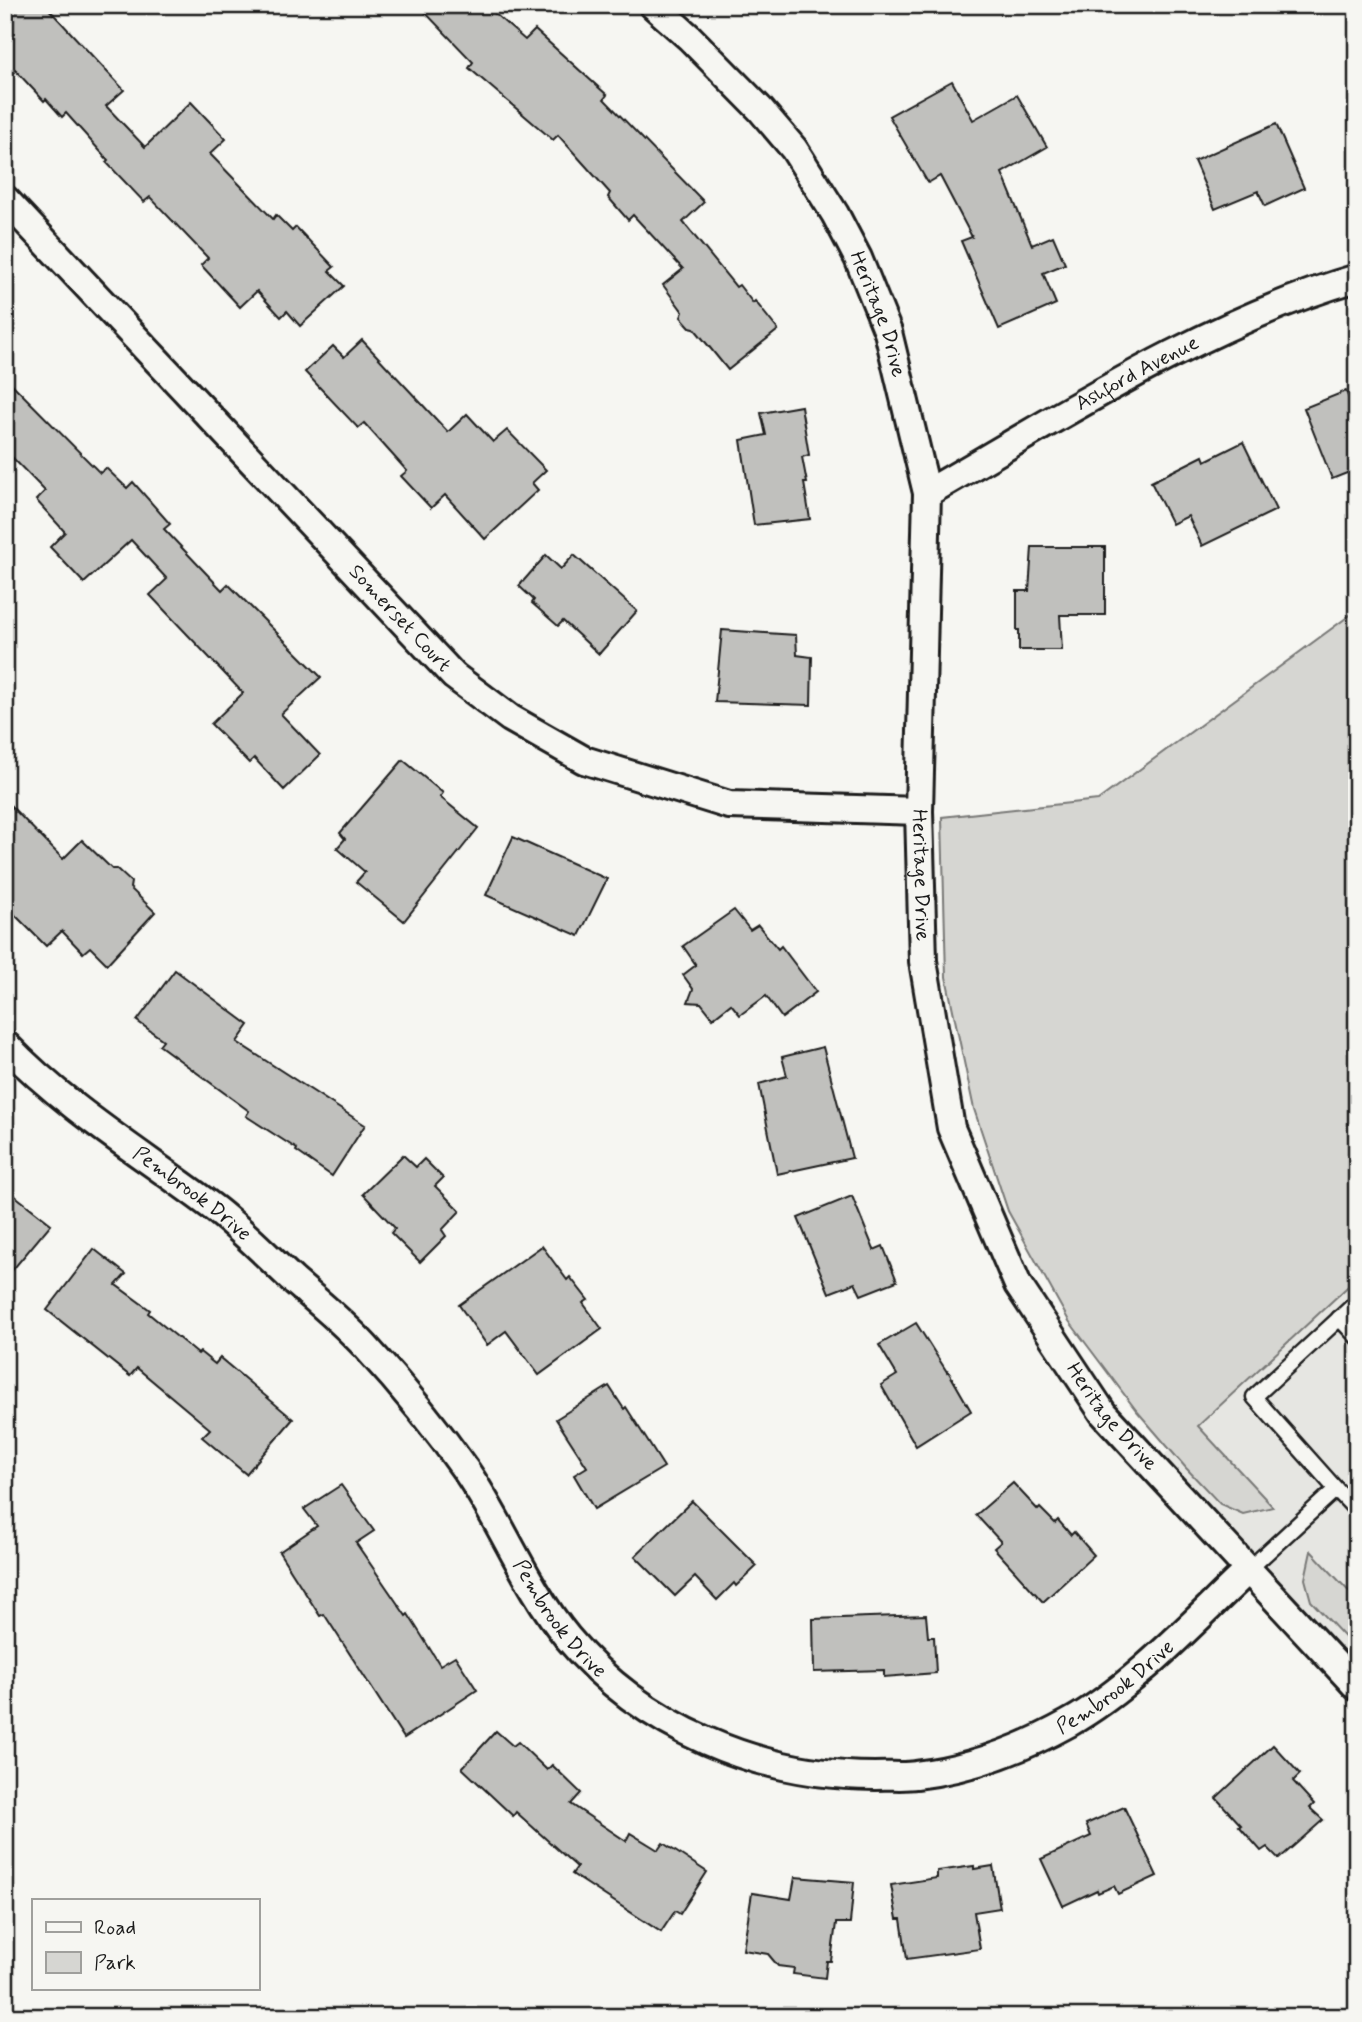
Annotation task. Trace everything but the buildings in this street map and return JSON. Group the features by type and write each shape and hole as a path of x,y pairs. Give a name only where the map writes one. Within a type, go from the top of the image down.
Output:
{"street":[{"name":"Heritage Drive","path":"654,5 760,108 794,149 835,214 858,258 888,332 927,493 919,811 923,961 951,1128 1018,1285 1103,1413 1357,1688"},
{"name":"Somerset Court","path":"5,199 454,676 510,718 584,760 729,805 919,811"},
{"name":"Ashford Avenue","path":"927,493 1201,340 1357,278"},
{"name":"Pembrook Drive","path":"5,1044 31,1071 86,1116 219,1212 363,1343 467,1473 541,1603 590,1663 639,1703 670,1723 724,1749 809,1772 851,1776 916,1775 984,1760 1037,1740 1102,1702 1247,1571"}],"lane":[{"path":"1357,1302 1254,1397 1357,1511"},
{"path":"1339,1318 1357,1337"},
{"path":"1247,1571 1336,1489"}],"shaded area":[{"path":"1357,1276 1357,1663 1163,1456"}],"green space":[{"path":"1357,610 1357,1278 1198,1426 1273,1507 1243,1514 1220,1504 1136,1410 1069,1321 1008,1211 974,1109 946,977 942,817 1098,800"},
{"path":"1311,1551 1357,1600 1357,1650 1311,1601 1305,1579"}]}
